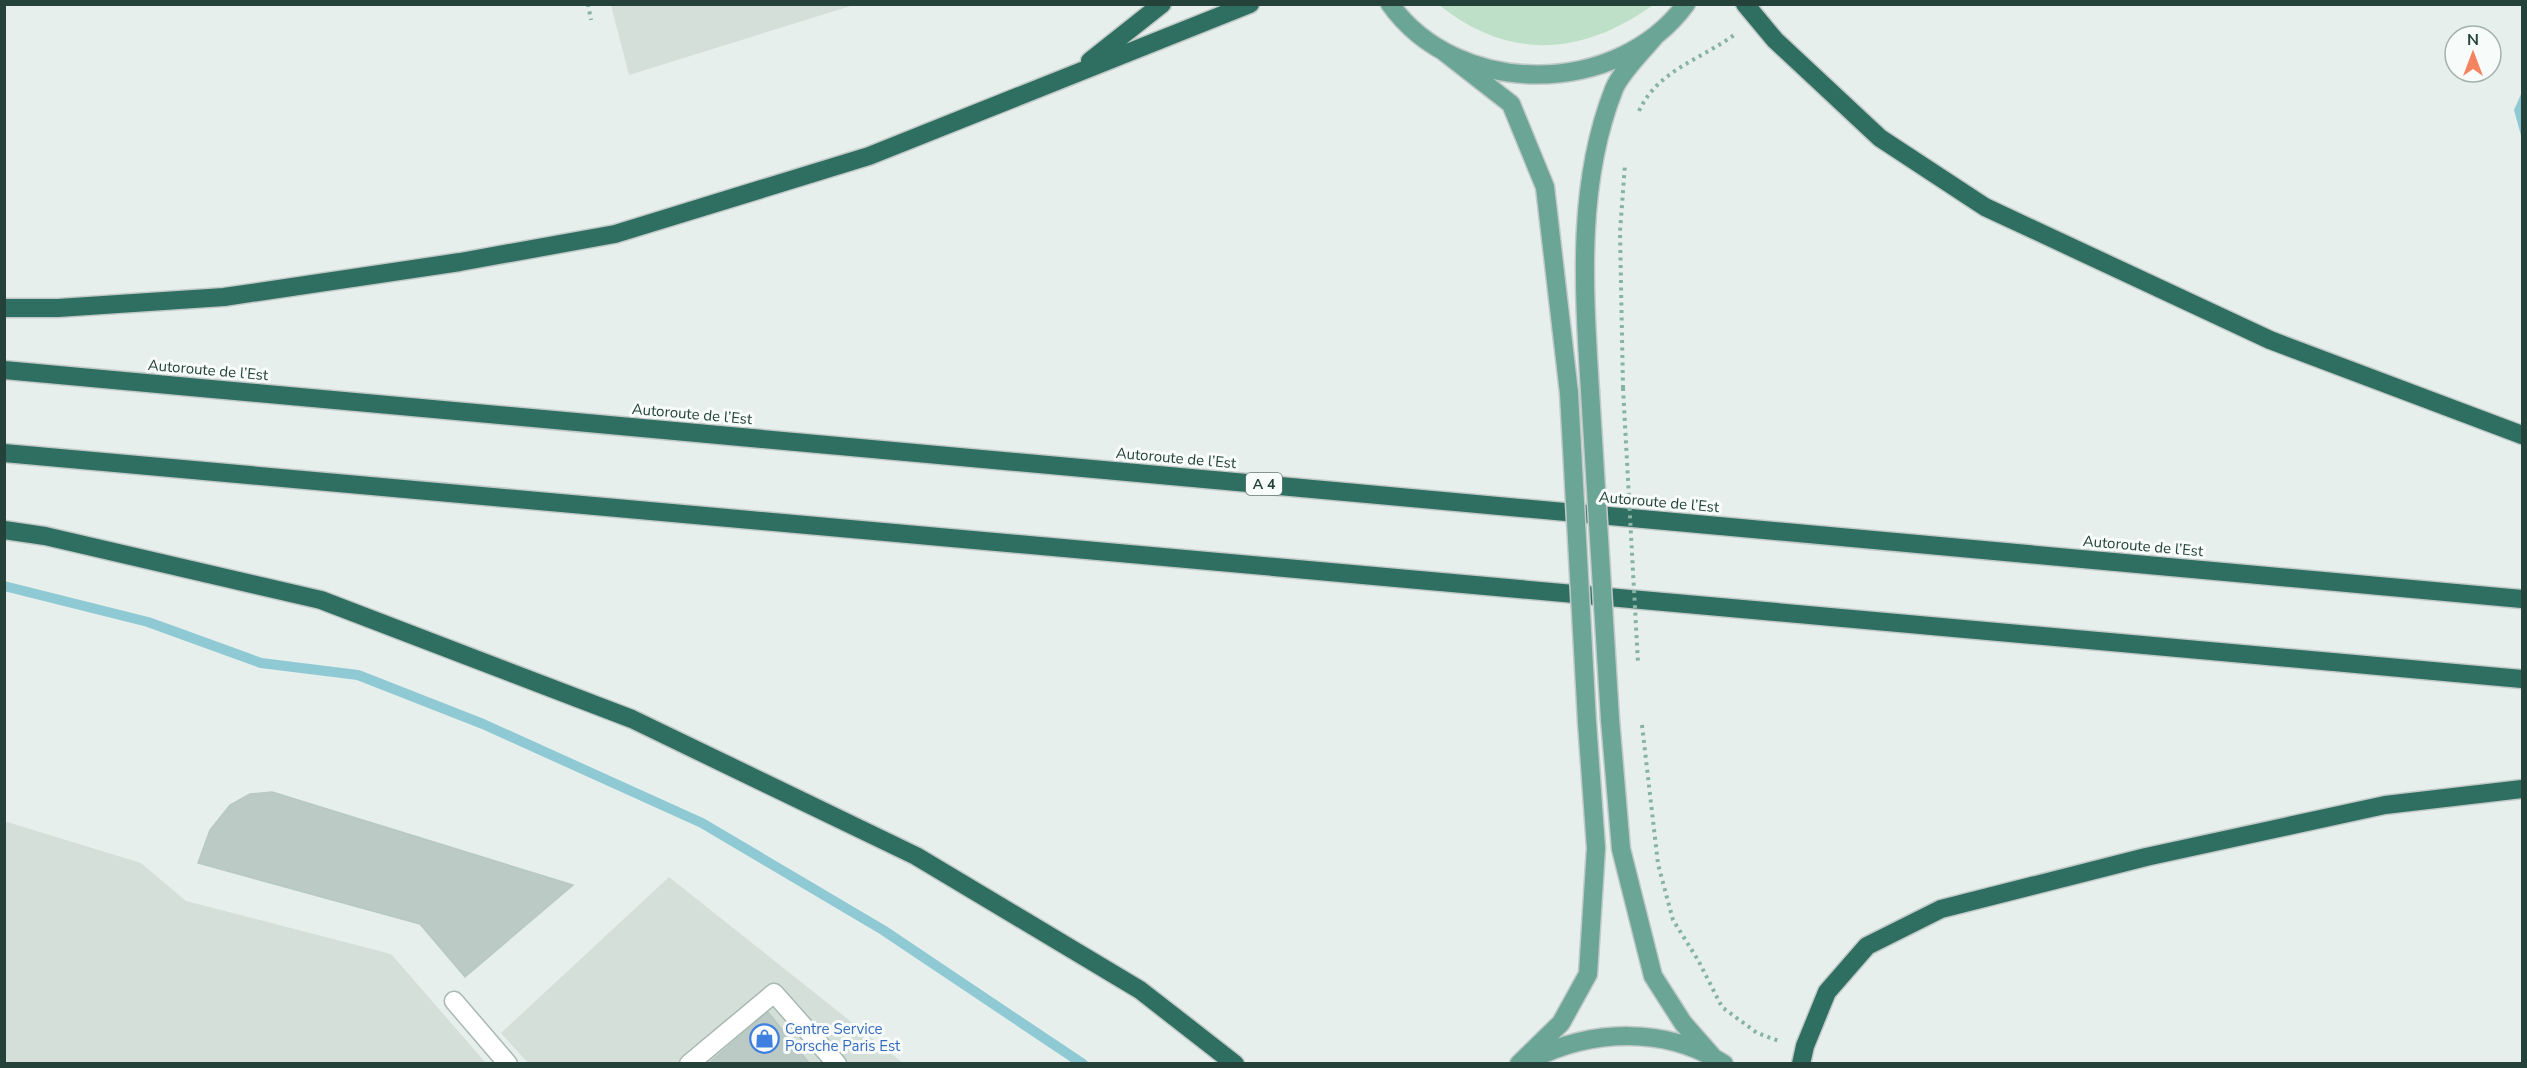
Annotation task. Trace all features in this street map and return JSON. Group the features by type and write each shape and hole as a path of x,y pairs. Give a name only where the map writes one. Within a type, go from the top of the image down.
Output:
{"highway":[{"path":"1072,75 1162,4"},
{"path":"4,308 58,308 224,297 460,262 615,234 869,156 1250,4"},
{"path":"1745,4 1774,40 1880,138 1985,207 2270,340 2523,435"},
{"name":"Autoroute de l’Est","path":"4,369 2523,599"},
{"path":"4,453 2523,679"},
{"path":"4,530 45,536 321,600 632,719 916,856 1140,990 1236,1064"},
{"path":"1803,1055 1827,992 1867,946 1941,909 2146,857 2385,805 2523,789"}],"main road":[{"path":"1390,4 1399,17 1511,104 1545,187 1569,393 1596,848 1588,974 1561,1023 1519,1064"},
{"path":"1686,4 1656,35 1615,87 1592,164 1583,275 1610,719 1621,849 1653,976 1683,1023 1718,1060"},
{"path":"1443,51 1496,72 1552,76 1607,63 1656,35"},
{"path":"1524,1064 1559,1046 1611,1035 1662,1038 1718,1060"}],"lane":[{"path":"689,1064 774,993 837,1064"},
{"path":"454,1001 508,1064"}],"path":[{"path":"588,4 591,20"},
{"path":"1639,113 1647,95 1671,71 1724,43"},
{"path":"1626,152 1620,232 1623,388 1638,669"},
{"path":"1641,716 1658,864 1672,920 1698,960 1722,1007 1757,1033 1803,1055"}],"shaded area":[{"path":"611,4 854,5 629,75"},
{"path":"4,821 141,863 186,901 391,954 486,1063 5,1063"},
{"path":"669,877 903,1063 528,1063 501,1033"}],"green space":[{"path":"1439,5 1653,5 1626,22 1599,34 1573,42 1546,45 1519,43 1492,36 1465,23"}],"water":[{"path":"2522,92 2522,139 2514,110"}],"building":[{"path":"272,792 573,885 465,977 420,924 198,863 210,830 230,805 250,794"},
{"name":"Centre Service Porsche Paris Est","path":"768,1012 810,1064 708,1064"}],"waterway":[{"path":"4,586 148,622 261,663 358,675 483,724 702,823 883,930 1083,1064"}],"place":[{"name":"Centre Service Porsche Paris Est","path":"764,1038"}]}
